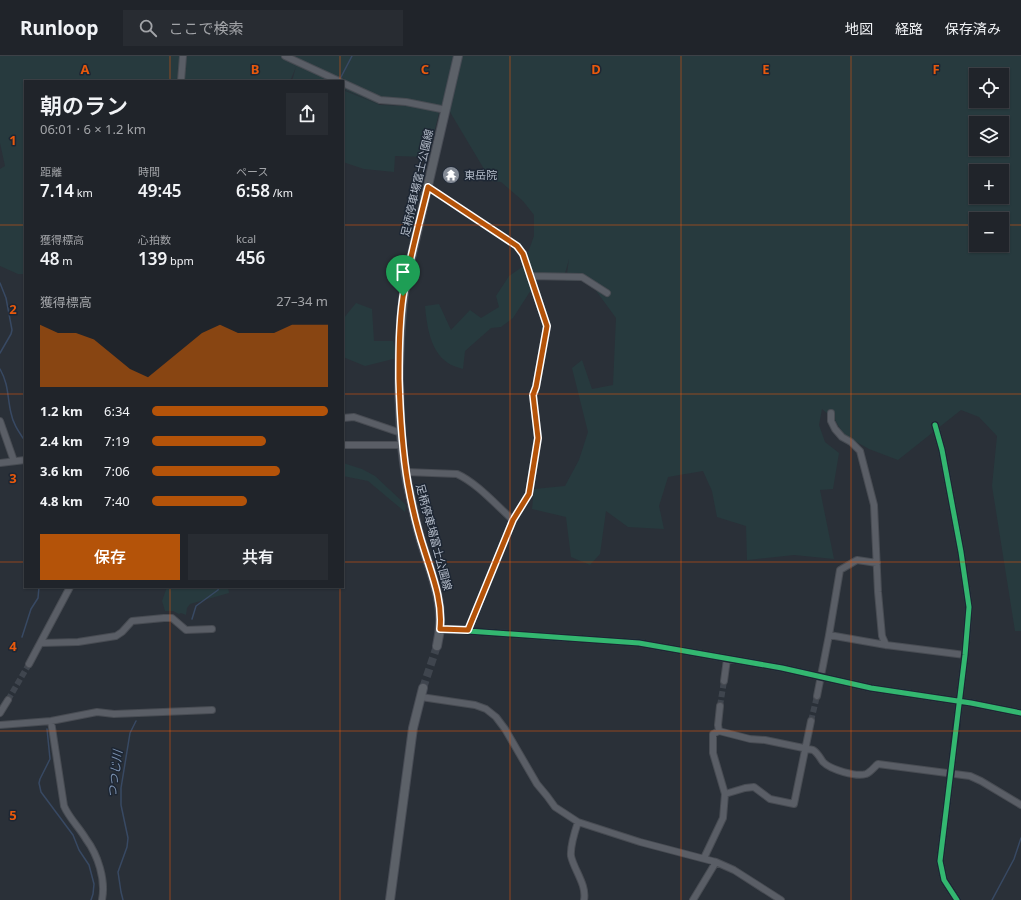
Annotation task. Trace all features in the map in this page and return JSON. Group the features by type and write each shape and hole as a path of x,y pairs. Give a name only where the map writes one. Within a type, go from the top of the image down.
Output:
{"main road":[{"name":"足柄停車場富士公園線","path":"437,646 441,613 439,598 420,535 406,472 402,445 399,356 400,321 406,280 458,56"},
{"path":"390,900 409,749 423,688"}],"street":[{"path":"181,80 182,56"},
{"path":"285,56 299,59 337,80"},
{"path":"344,83 380,100 406,102 446,110"},
{"path":"428,187 517,246 523,254 547,326 536,387 533,395 538,438 529,494 513,520 468,630"},
{"path":"530,276 582,277 607,293"},
{"path":"831,413 831,421 835,429 842,437 851,442 860,450 874,505 878,592 882,636 886,645"},
{"path":"344,418 354,417 401,433"},
{"path":"0,421 14,461"},
{"path":"935,425 942,450 961,552 969,607 957,721"},
{"path":"344,445 402,445"},
{"path":"0,463 24,460"},
{"path":"406,472 457,474 472,483 513,520"},
{"path":"817,696 840,570 857,560 877,563"},
{"path":"29,664 69,588"},
{"path":"41,643 78,642 116,636 132,621 164,618 172,618 186,630 212,629"},
{"path":"440,629 625,642 761,664 871,688 1021,713"},
{"path":"829,635 886,645 965,655"},
{"path":"724,681 727,659"},
{"path":"421,697 475,705 486,709 496,717 505,729 537,784 556,807 578,822 716,862 734,870 781,900"},
{"path":"0,713 8,700"},
{"path":"719,731 718,725 720,706"},
{"path":"0,725 51,721 97,712 114,714 212,710"},
{"path":"51,721 64,806 94,851 102,879 102,900"},
{"path":"725,794 754,787 770,799 794,804 811,721"},
{"path":"704,858 723,818 725,794 713,753 713,734 719,731 750,739 765,740 806,748 817,752 823,762 834,769 860,775 869,772 878,764 975,778 1021,805"},
{"path":"954,746 940,862 944,880 957,900"},
{"path":"578,822 574,834 571,855 583,887 585,896 584,900"},
{"path":"693,900 716,862"}],"green space":[{"path":"0,56 1021,56 1021,631 1015,631 992,486 997,436 979,417 961,410 898,460 869,449 844,435 835,420 822,409 819,425 825,442 839,453 833,489 820,490 834,559 794,555 747,560 746,526 717,517 712,491 703,471 668,477 659,506 664,529 628,527 606,511 600,554 590,565 571,557 566,517 532,509 534,489 565,486 579,460 588,432 572,368 582,360 592,389 613,385 616,318 589,281 566,281 569,259 564,277 530,276 525,261 534,236 534,215 523,201 501,182 482,180 484,169 450,112 410,105 378,104 344,89 344,80 292,80 296,67 290,80 24,80 24,274 18,274 0,266 0,169 5,166 0,143"},
{"path":"344,90 380,105 410,106 436,111 439,113 428,157 395,156 394,172 364,169 344,162"},
{"path":"525,265 531,290 513,318 501,327 491,328 465,351 463,369 453,366 442,358 437,352 430,338 425,306 439,304 451,330 470,310 481,318 499,307 496,296 509,276"},
{"path":"356,303 372,309 374,341 393,341 397,358 365,366 344,357 344,318"},
{"path":"344,463 362,469 375,476 406,505 405,512 368,481 344,476"},
{"path":"167,588 228,588 229,593 190,604 187,608 186,615 173,611 165,611 162,601"}],"waterway":[{"name":"つつじ川","path":"340,79 352,56"},
{"path":"0,283 6,298 12,330 0,353"},
{"path":"0,369 6,385 13,421 24,440"},
{"path":"22,637 31,609 38,598 39,588"},
{"name":"つつじ川","path":"192,619 196,606 219,588"},
{"name":"つつじ川","path":"123,900 118,872 127,847 128,838 121,805 121,788 130,733 136,721"},
{"path":"47,729 50,759 40,779 39,783 41,792 73,835 79,850 89,865 94,884 91,900"},
{"path":"992,900 1014,859 1021,838"}],"tunnel":[{"path":"423,688 437,646"},
{"path":"8,700 29,664"},
{"path":"720,706 724,681"},
{"path":"811,721 817,696"},
{"path":"954,746 957,721"}],"cycle path":[{"path":"428,187 517,246 523,254 547,326 536,387 533,395 538,438 529,494 513,520 469,630"},
{"path":"935,425 942,450 961,552 969,607 965,655 940,861 944,880 957,900"},
{"path":"440,629 639,643 782,668 871,688 971,703 1021,713"}],"place":[{"name":"東岳院","path":"451,175"}],"route":[{"path":"428,187 517,246 523,254 547,326 536,387 533,395 538,438 529,494 513,520 468,630 440,629 441,613 439,598 420,535 408,485 402,445 400,399 399,338 403,296 428,187"}]}
